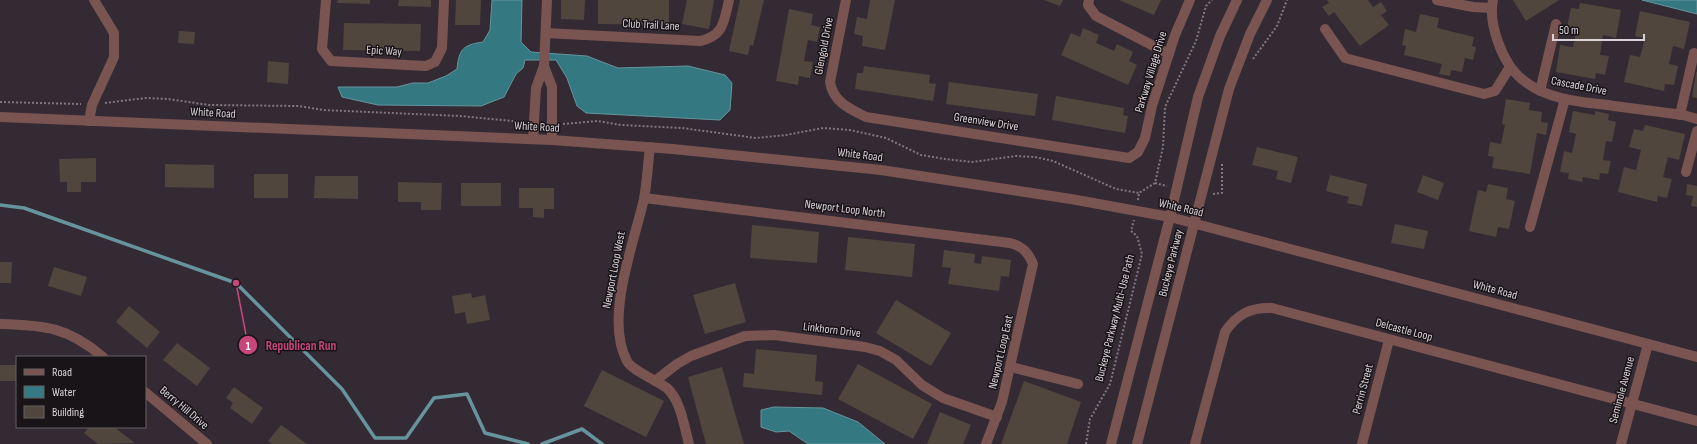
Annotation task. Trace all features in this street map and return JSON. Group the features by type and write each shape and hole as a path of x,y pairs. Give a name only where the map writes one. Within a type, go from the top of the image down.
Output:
{"street":[{"path":"89,121 92,104 114,57 114,33 94,0"},
{"name":"Epic Way","path":"326,0 322,50 331,61 426,66 435,62 442,48 444,0"},
{"path":"533,139 536,88 544,66 547,0"},
{"name":"Club Trail Lane","path":"546,33 700,41 715,36 721,29 729,0"},
{"name":"Glengold Drive","path":"835,96 831,90 830,82 846,0"},
{"path":"1089,0 1088,5 1096,16 1169,54"},
{"name":"Parkway Village Drive","path":"1138,152 1145,138 1152,106 1169,54 1190,0"},
{"name":"Buckeye Parkway","path":"1111,444 1170,217 1198,97 1217,42 1237,0"},
{"name":"Buckeye Parkway","path":"1137,444 1228,89 1250,34 1267,0"},
{"path":"1437,0 1473,8 1492,4"},
{"name":"Cascade Drive","path":"1492,4 1494,31 1510,67 1526,83 1540,91 1565,99 1680,115 1697,119"},
{"path":"1540,91 1556,24"},
{"path":"1325,29 1345,58 1484,94 1494,91 1510,67"},
{"path":"1680,115 1694,53"},
{"path":"544,66 552,87 552,140"},
{"name":"Greenview Drive","path":"835,96 847,108 866,116 1129,158 1138,152"},
{"path":"1530,227 1565,99"},
{"name":"White Road","path":"0,117 552,140 650,147 882,170 1071,199 1170,217 1697,357"},
{"path":"1686,172 1697,131"},
{"name":"Newport Loop West","path":"650,147 644,198 619,304 618,326 620,345 627,363 667,389 678,403 689,444"},
{"name":"Newport Loop North","path":"644,198 1010,243 1019,246 1027,252 1033,264"},
{"name":"Newport Loop East","path":"986,444 1002,402 1033,264"},
{"name":"Delcastle Loop","path":"1195,444 1225,332 1236,317 1253,308 1272,308 1697,421"},
{"path":"0,324 35,325 62,331 73,336 102,356"},
{"name":"Linkhorn Drive","path":"655,381 676,364 691,356 745,336 774,335 865,347 880,352 896,360 922,385 943,398 997,417"},
{"name":"Perrin Street","path":"1362,444 1389,340"},
{"name":"Seminole Avenue","path":"1621,444 1648,344"},
{"path":"1011,367 1078,384"},
{"name":"Berry Hill Drive","path":"146,393 206,444"}],"path":[{"path":"552,123 573,124 598,121 621,125 682,128 756,138 786,135 823,128 850,130 886,138 921,155 944,159 972,162 1016,156 1034,157 1052,161 1116,189 1139,194 1155,183 1163,147 1165,107 1196,41 1206,6 1212,0"},
{"path":"0,102 92,104 146,98 168,99 209,105 299,106 323,110 460,116 534,123"},
{"name":"Buckeye Parkway Multi-Use Path","path":"1086,444 1090,419 1110,384 1142,254 1137,236 1131,231 1139,194"}],"water":[{"path":"492,0 522,0 521,42 531,52 587,56 618,68 688,66 725,75 732,83 730,110 720,120 586,113 577,106 567,78 556,60 525,60 523,68 516,74 504,97 481,106 378,105 342,97 338,87 397,87 413,83 428,83 446,76 457,69 459,57 463,49 483,42 490,30"},
{"path":"1642,0 1697,0 1697,14"},
{"path":"774,407 823,408 858,422 885,444 808,444 789,431 776,432 761,427 761,410"}],"building":[{"path":"338,0 370,0 370,4 337,3"},
{"path":"399,0 431,0 431,7 398,6"},
{"path":"456,0 481,0 480,25 455,25"},
{"path":"561,0 585,0 584,20 561,19"},
{"path":"598,0 669,0 669,25 598,24"},
{"path":"687,0 714,0 709,29 682,24"},
{"path":"740,0 764,0 753,46 750,45 748,55 729,51"},
{"path":"870,0 895,0 885,50 862,46 863,36 854,34 857,17 867,19"},
{"path":"1044,0 1063,0 1060,6"},
{"path":"1119,0 1161,0 1154,15"},
{"path":"1327,0 1368,0 1373,7 1381,2 1387,11 1381,15 1389,25 1360,46 1334,12 1329,16 1322,7 1329,3"},
{"path":"1513,0 1559,0 1526,21"},
{"path":"1580,3 1621,10 1616,38 1603,35 1600,55 1609,56 1605,75 1596,73 1595,79 1556,72 1560,45 1573,47 1577,28 1567,27 1571,8 1579,9"},
{"path":"789,9 813,14 811,25 820,27 817,42 808,40 804,61 813,62 810,78 799,76 798,85 776,81"},
{"path":"1640,11 1690,22 1684,49 1673,46 1669,64 1678,66 1674,85 1665,84 1664,91 1624,82 1630,55 1640,57 1645,38 1635,36"},
{"path":"1420,14 1439,18 1437,28 1474,37 1472,46 1476,47 1473,60 1465,58 1462,72 1451,70 1450,76 1439,74 1442,64 1404,55 1406,46 1402,45 1405,29 1416,32"},
{"path":"344,23 421,24 420,51 343,50"},
{"path":"1083,28 1099,35 1096,43 1114,51 1117,44 1133,52 1129,61 1137,65 1128,85 1061,55 1071,33 1080,37"},
{"path":"179,31 195,32 194,44 178,43"},
{"path":"268,61 289,63 288,84 267,82"},
{"path":"864,66 930,75 929,83 936,84 933,101 855,89 857,73 863,73"},
{"path":"1697,72 1697,98 1692,97"},
{"path":"949,82 1038,94 1035,116 946,104"},
{"path":"1056,96 1124,108 1123,115 1128,116 1125,133 1052,120"},
{"path":"1506,99 1530,103 1529,110 1542,112 1541,122 1548,123 1546,135 1537,133 1530,174 1492,168 1494,157 1488,156 1490,142 1501,144 1505,125 1502,124"},
{"path":"1573,111 1595,115 1595,111 1609,114 1608,120 1616,122 1612,142 1606,141 1603,160 1611,161 1608,174 1600,173 1599,180 1583,177 1582,182 1568,179 1569,173 1560,172 1564,151 1572,153 1576,134 1569,132"},
{"path":"1645,125 1685,134 1679,160 1668,157 1663,177 1672,179 1667,198 1658,196 1657,202 1618,192 1624,167 1636,170 1641,150 1629,147 1634,129 1643,131"},
{"path":"1257,147 1298,157 1291,183 1276,179 1278,171 1252,165"},
{"path":"96,158 96,182 81,182 81,192 67,192 67,182 60,182 59,159"},
{"path":"165,164 214,165 214,188 165,187"},
{"path":"254,174 288,174 288,198 254,198"},
{"path":"1330,175 1367,184 1362,206 1347,203 1349,197 1326,191"},
{"path":"1423,175 1444,183 1438,200 1417,192"},
{"path":"315,176 358,176 358,199 314,198"},
{"path":"398,182 442,183 441,210 421,210 421,202 398,202"},
{"path":"461,183 501,183 501,206 461,206"},
{"path":"1488,184 1508,188 1506,199 1515,201 1509,229 1498,227 1496,237 1469,231 1478,190 1486,192"},
{"path":"1687,184 1697,186 1697,207 1691,206 1693,196 1686,195"},
{"path":"519,188 554,188 554,209 544,209 544,218 533,217 533,208 519,208"},
{"path":"1395,224 1428,231 1424,249 1391,243"},
{"path":"752,225 819,232 817,263 750,258"},
{"path":"848,237 915,244 912,277 845,270"},
{"path":"944,250 975,254 974,263 981,264 982,256 1011,260 1009,277 1001,276 999,291 948,284 951,268 942,267"},
{"path":"0,262 12,262 11,283 0,283"},
{"path":"54,267 87,277 81,296 48,286"},
{"path":"735,283 746,322 705,334 693,295"},
{"path":"471,293 472,298 485,295 490,320 467,324 465,312 455,314 452,296"},
{"path":"896,300 951,333 931,366 876,333"},
{"path":"129,306 160,332 147,348 116,322"},
{"path":"177,343 210,368 197,386 163,360"},
{"path":"756,349 817,355 815,381 823,382 822,395 743,387 744,373 754,374"},
{"path":"858,364 932,404 913,439 838,399"},
{"path":"0,365 16,365 16,381 0,381"},
{"path":"722,367 744,444 706,444 688,377"},
{"path":"602,370 664,401 646,437 584,406"},
{"path":"1024,381 1081,402 1067,444 1001,444"},
{"path":"234,387 263,408 252,424 230,408 233,403 226,398"},
{"path":"940,412 971,425 963,444 927,444"},
{"path":"281,425 307,444 272,444 268,441"},
{"path":"88,428 115,428 135,443 98,444 84,433"}],"waterway":[{"path":"0,205 24,208 236,283 342,389 375,438 406,438 434,398 467,394 485,433 528,444"},
{"path":"542,444 582,429 602,444"}],"place":[{"name":"Republican Run","path":"236,283"}]}
